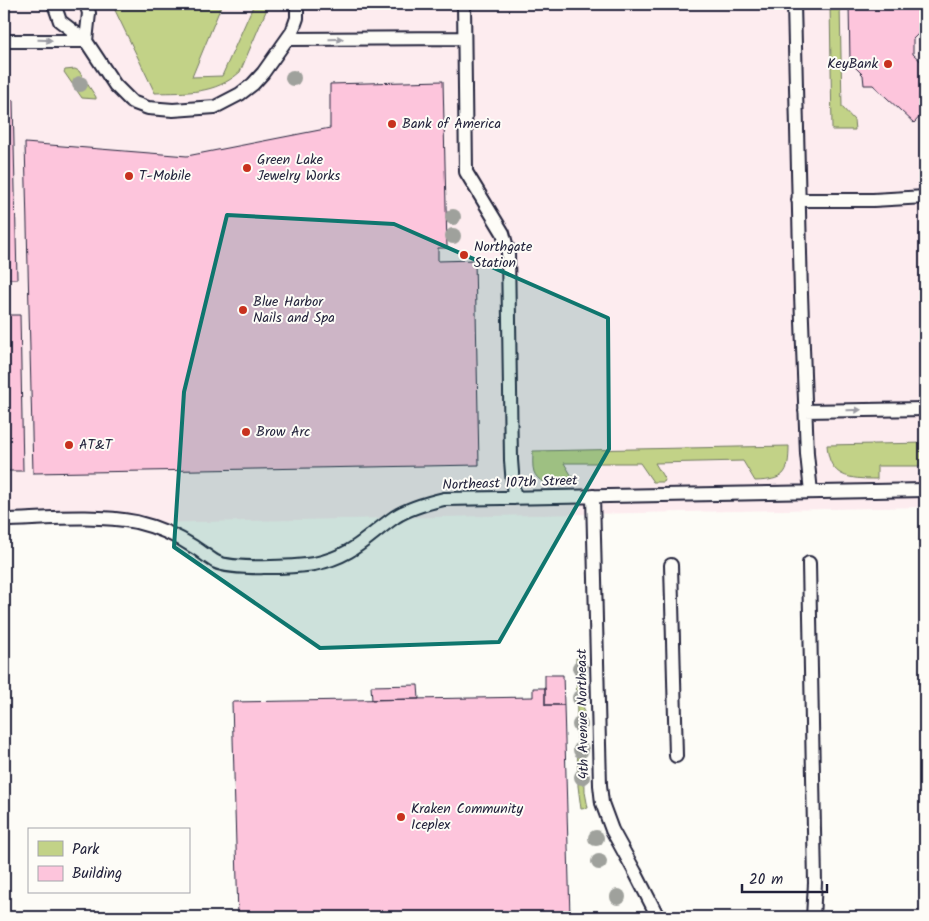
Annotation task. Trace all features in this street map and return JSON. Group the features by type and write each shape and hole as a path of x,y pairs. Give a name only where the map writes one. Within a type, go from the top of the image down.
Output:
{"lane":[{"path":"54,4 60,21 86,41 115,85 132,102 148,108 173,110 214,107 240,94 253,84 263,73 295,26 297,4"},
{"path":"86,4 90,13 86,41"},
{"path":"464,4 466,172 503,233 508,251 511,460 514,498"},
{"path":"794,4 805,411 811,492"},
{"path":"287,39 464,38"},
{"path":"4,41 86,41"},
{"path":"798,200 873,200 925,197"},
{"path":"805,411 925,409"},
{"name":"Northeast 107th Street","path":"4,520 116,519 158,528 176,536 216,562 228,566 293,565 331,560 364,543 396,517 444,498 925,490"},
{"name":"4th Avenue Northeast","path":"594,496 600,785 602,803 612,830 658,917"},
{"path":"809,564 815,883 813,917"},
{"path":"671,565 676,756"}],"highlighted area":[{"path":"227,215 394,224 608,318 609,449 499,642 320,648 174,547 184,392"}],"shaded area":[{"name":"Northgate Station","path":"4,4 925,4 925,507 4,526"}],"green space":[{"path":"112,4 222,4 192,77 222,76 254,4 269,4 240,72 220,85 200,91 155,93"},
{"path":"830,4 840,4 842,107 854,120 855,130 832,130"},
{"path":"75,69 79,71 96,99 82,98 64,72 65,70"},
{"path":"925,443 925,466 877,466 877,479 849,477 836,470 829,456 827,445"},
{"path":"789,446 788,464 783,474 773,479 755,481 743,461 655,463 665,480 664,482 653,482 640,463 564,463 576,483 565,484 552,484 541,481 534,472 533,467 533,451"},
{"path":"576,658 583,661 585,792 588,808 581,809 578,786"}],"building":[{"name":"KeyBank","path":"849,4 915,4 925,14 925,27 913,39 913,54 925,65 925,111 914,123 873,85 864,85 863,75 850,62"},
{"path":"443,81 447,248 438,248 438,261 475,260 479,465 33,473 25,143 187,156 330,128 330,84"},
{"path":"4,98 13,100 17,279 4,279"},
{"path":"4,315 20,315 23,471 4,471"},
{"path":"545,675 563,675 564,705 545,705"},
{"path":"418,685 419,699 372,700 371,686"},
{"name":"Kraken Community Iceplex","path":"533,688 545,688 545,705 564,705 570,917 238,917 232,702 533,697"}],"place":[{"name":"KeyBank","path":"888,64"},
{"name":"Bank of America","path":"392,124"},
{"name":"Green Lake Jewelry Works","path":"247,168"},
{"name":"T-Mobile","path":"129,176"},
{"name":"Northgate Station","path":"464,255"},
{"name":"Blue Harbor Nails and Spa","path":"243,310"},
{"name":"Brow Arc","path":"246,432"},
{"name":"AT&T","path":"69,445"},
{"name":"Kraken Community Iceplex","path":"401,817"}]}
